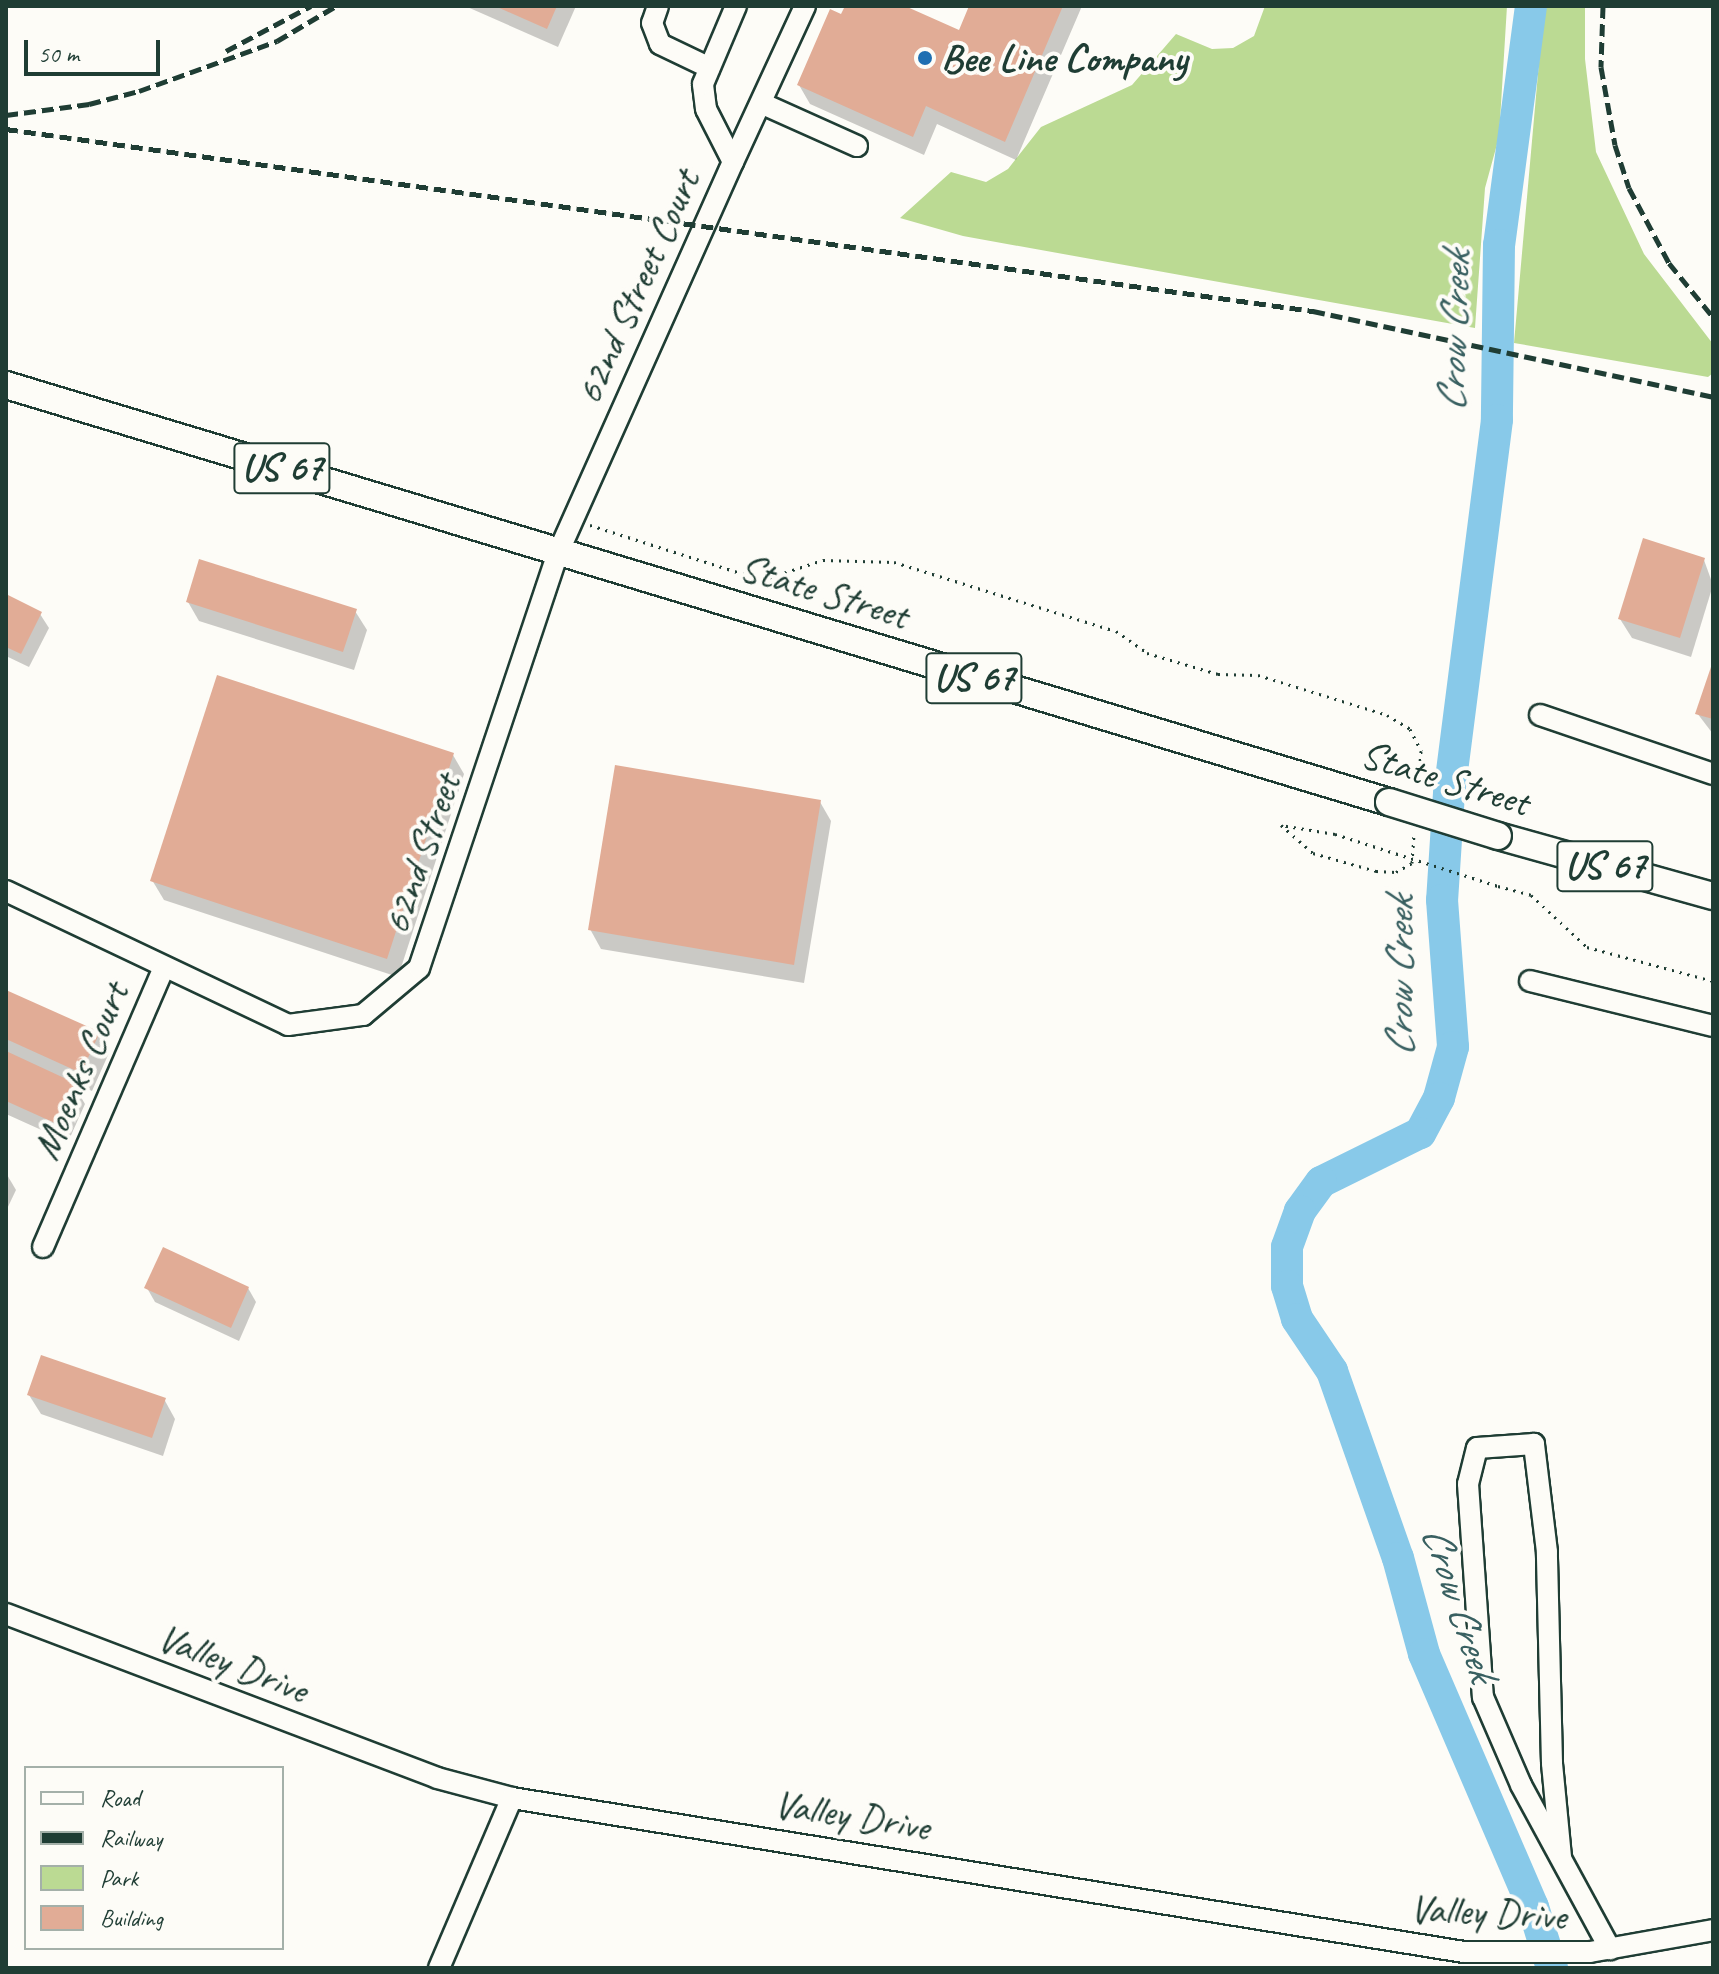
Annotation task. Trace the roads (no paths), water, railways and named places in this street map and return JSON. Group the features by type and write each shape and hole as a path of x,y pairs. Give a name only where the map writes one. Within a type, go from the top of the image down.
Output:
{"main road":[{"name":"State Street","path":"6,385 1498,836 1713,896"}],"street":[{"path":"658,6 652,23 660,44 710,68"},
{"name":"62nd Street Court","path":"558,553 733,162 706,109 703,84 736,6"},
{"path":"733,162 763,104 805,6"},
{"path":"763,104 857,146"},
{"name":"62nd Street","path":"6,891 288,1025 363,1015 419,968 558,553"},
{"path":"1540,715 1713,774"},
{"name":"Moenks Court","path":"43,1247 164,968"},
{"path":"1530,981 1713,1026"},
{"path":"1561,1857 1552,1763 1547,1552 1534,1444 1477,1448 1468,1484 1483,1697 1521,1785 1561,1857 1600,1951"},
{"name":"Valley Drive","path":"6,1614 423,1773 512,1798 1065,1885 1385,1943 1503,1955 1600,1951 1713,1930"},
{"path":"439,1968 512,1798"}],"waterway":[{"name":"Crow Creek","path":"1531,6 1499,245 1497,420 1449,793 1442,900 1453,1047 1439,1098 1420,1133 1321,1182 1300,1211 1287,1247 1287,1286 1297,1319 1332,1371 1398,1558 1424,1654 1533,1907 1552,1968"}],"railway":[{"path":"226,51 311,6"},
{"path":"6,115 89,104 139,91 277,41 336,6"},
{"path":"1603,6 1601,67 1615,145 1629,188 1669,263 1713,317"},
{"path":"6,129 1313,311 1713,397"}],"place":[{"name":"Bee Line Company","path":"925,58"}]}
